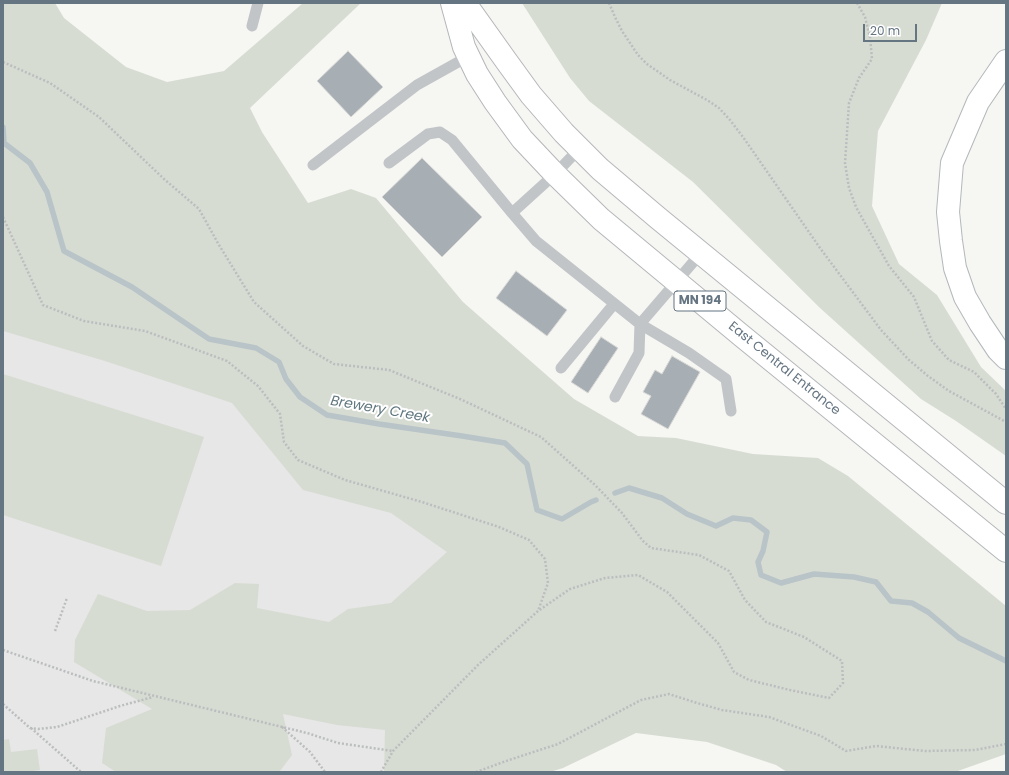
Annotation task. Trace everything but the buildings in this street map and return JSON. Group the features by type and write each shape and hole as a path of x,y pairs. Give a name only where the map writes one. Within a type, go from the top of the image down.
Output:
{"main road":[{"name":"East Central Entrance","path":"452,3 464,47 477,74 522,139 554,174 601,219 1006,551"},
{"name":"MN 194","path":"465,3 531,95 564,133 606,174 1006,503"},
{"path":"1006,60 978,102 952,163 948,212 955,268 965,297 980,324 998,350 1006,358"}],"lane":[{"path":"252,26 258,3"},
{"path":"313,165 417,85 469,56"},
{"path":"389,163 428,134 440,132 452,140 536,241 640,324 689,353 726,379 731,411"},
{"path":"512,213 580,148"},
{"path":"614,397 639,353 640,324 701,253"},
{"path":"561,368 614,304"}],"path":[{"path":"609,3 622,31 638,55 647,64 670,80 719,108 730,120 744,137 820,248 882,330 909,360 949,391 1006,422"},
{"path":"857,3 865,17 870,37 872,59 859,78 849,103 845,163 848,188 856,207 889,266 914,297 932,341 949,360 974,372 996,394 1006,409"},
{"path":"3,62 50,83 99,117 164,179 199,209 254,302 303,346 334,364 389,370 460,399 541,437 595,485 622,513 643,541 651,548 699,555 729,571 745,600 766,622 804,638 842,661 844,683 829,698 749,680 734,672 718,643 668,592 638,575 605,578 570,589 538,611 478,665 393,751 382,772"},
{"path":"3,217 43,305 84,321 144,332 189,346 227,361 258,386 280,414 284,442 298,460 345,480 422,502 499,527 529,540 545,559 548,583 538,611"},
{"path":"54,631 67,598"},
{"path":"3,650 93,681 307,733 338,743 393,751"},
{"path":"476,772 558,744 641,700 669,694 697,704 722,710 769,717 821,736 846,751 876,746 925,751 975,750 1006,744"},
{"path":"30,728 38,729 57,727 154,696"},
{"path":"3,704 81,772"},
{"path":"282,727 310,752 324,772"}],"shaded area":[{"path":"3,3 659,709 520,772 3,772"},
{"path":"3,3 55,3 64,18 126,67 167,82 224,71 303,3 361,3 250,108 262,132 308,203 351,189 376,198 463,302 574,399 638,436 676,438 753,454 818,458 848,476 1006,606 1006,754 955,772 787,772 776,765 707,742 636,733 563,768 550,772 384,772 385,730 337,725 283,714 292,755 280,771 116,772 102,763 106,728 152,709 74,662 75,640 98,594 147,611 190,610 235,583 259,584 257,608 329,622 348,609 391,603 447,552 391,513 303,490 232,403 105,361 3,331"},
{"path":"522,3 942,3 926,40 878,131 872,206 899,264 937,295 981,367 1006,391 1006,456 956,421 921,399 820,308 693,182 589,101 570,78"},
{"path":"3,374 204,437 161,566 3,515"},
{"path":"9,739 11,752 37,749 40,770 27,772 3,772 3,740"}],"waterway":[{"name":"Brewery Creek","path":"3,127 4,143 30,163 47,192 64,251 132,287 209,339 256,348 279,362 286,379 300,397 327,415 505,443 527,464 537,510 562,519 596,500"},
{"name":"Brewery Creek","path":"615,493 629,488 662,498 687,514 716,526 733,518 751,520 767,532 763,551 758,562 761,575 781,583 814,574 854,577 876,582 891,601 912,603 928,612 959,638 1006,661"}]}
